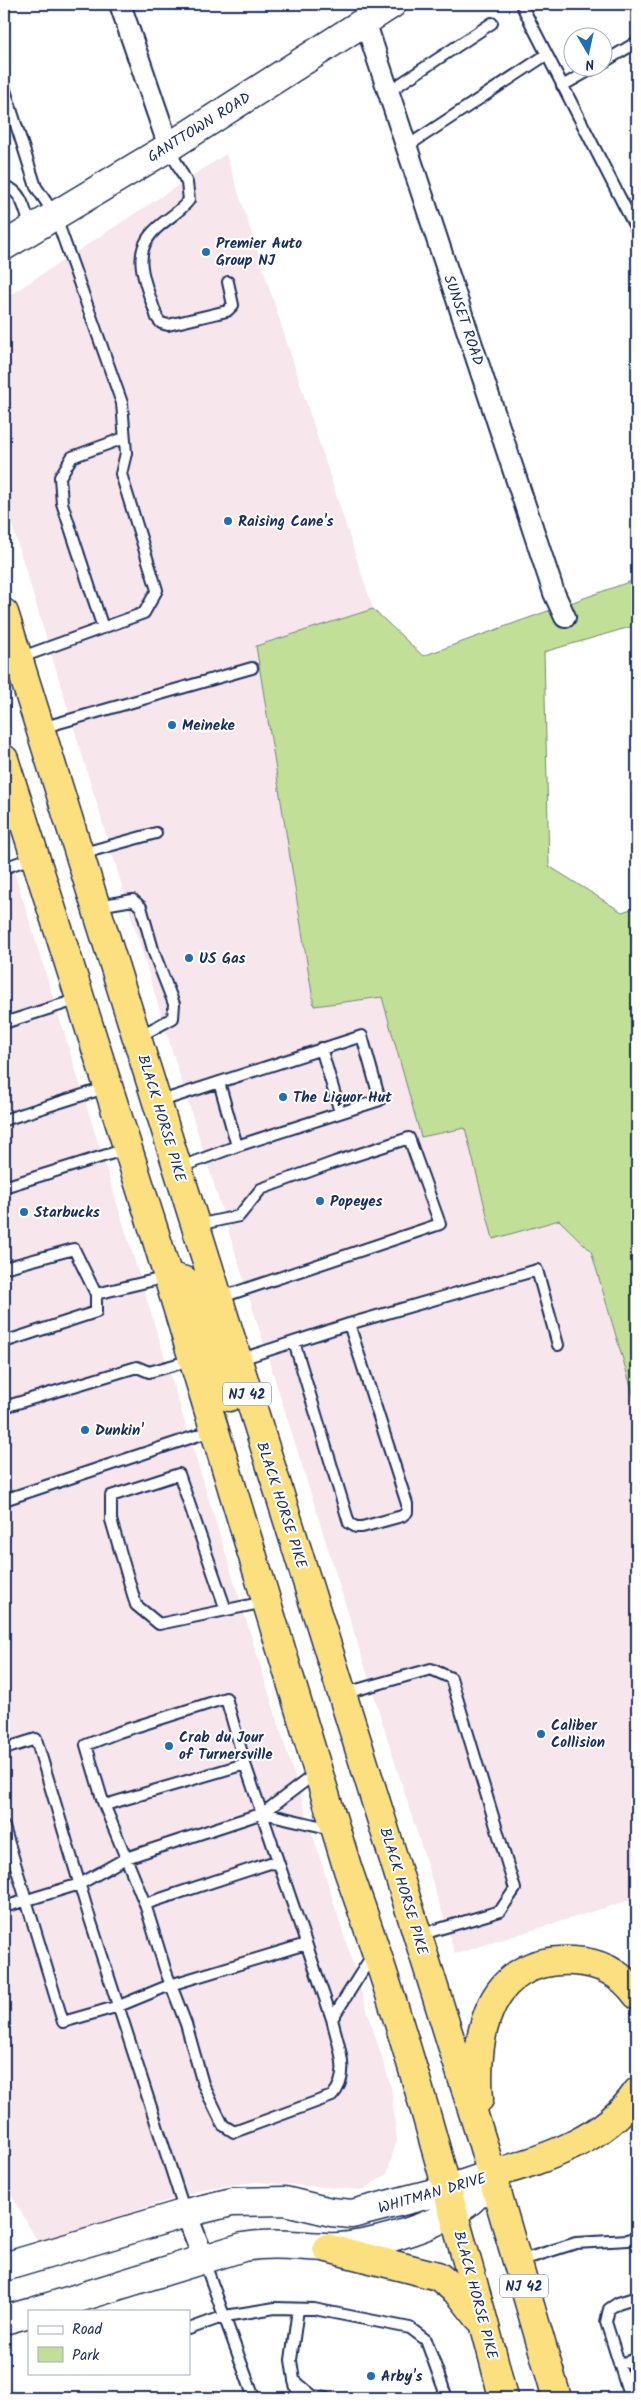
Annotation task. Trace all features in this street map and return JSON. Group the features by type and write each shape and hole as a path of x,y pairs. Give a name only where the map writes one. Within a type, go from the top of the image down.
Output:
{"highway":[{"name":"BLACK HORSE PIKE","path":"4,613 236,1360 482,2138 556,2398"},
{"name":"BLACK HORSE PIKE","path":"4,759 168,1276 336,1830 376,1949 487,2328 503,2398"},
{"path":"168,1276 185,1281 192,1287 272,1524 277,1531 294,1540"},
{"path":"482,2138 477,2076 478,2052 494,1998 509,1980 524,1969 545,1962 589,1962 612,1971 631,1987 637,1996"},
{"path":"493,2174 549,2156 587,2138 613,2120 637,2092"},
{"path":"327,2248 438,2276 460,2294 487,2328"}],"street":[{"path":"120,4 169,147"},
{"name":"GANTTOWN ROAD","path":"4,246 169,147 392,4"},
{"name":"SUNSET ROAD","path":"365,21 551,583 565,618"},
{"name":"WHITMAN DRIVE","path":"39,2310 204,2259 263,2243 327,2248 357,2245 383,2239 437,2221 451,2201 493,2174"},
{"name":"WHITMAN DRIVE","path":"4,2267 186,2213 232,2202 258,2200 285,2201 331,2212 352,2214 451,2201"},
{"path":"186,2213 204,2259"},
{"path":"4,2320 28,2313"}],"lane":[{"path":"521,4 637,231"},
{"path":"388,92 492,23"},
{"path":"614,56 637,42"},
{"path":"406,147 546,55"},
{"path":"562,86 576,78"},
{"path":"4,87 36,186 56,215 122,404 126,453 121,474 157,590 144,613 18,658"},
{"path":"169,147 187,183 189,200 185,206 147,238 140,255 141,265 157,318 161,323 168,325 228,311 232,305 228,282"},
{"path":"4,187 10,187 18,192 32,230"},
{"path":"103,628 62,503 60,477 72,457 124,438"},
{"path":"40,728 252,668"},
{"path":"80,855 156,832"},
{"path":"4,868 35,857"},
{"path":"95,906 133,900 140,907 154,953 174,1004 173,1018 137,1038"},
{"path":"4,1023 80,999"},
{"path":"157,1102 362,1036 380,1100 237,1146 177,1168"},
{"path":"322,1048 340,1112"},
{"path":"219,1082 237,1146"},
{"path":"4,1120 108,1087"},
{"path":"195,1225 239,1216 261,1189 409,1138 440,1224 218,1298"},
{"path":"4,1187 127,1148"},
{"path":"4,1268 74,1249 96,1294 96,1312 4,1342"},
{"path":"236,1360 349,1324 537,1270 558,1345"},
{"path":"96,1294 168,1276"},
{"path":"294,1342 349,1523 356,1527 362,1527 402,1516 407,1512 407,1504 349,1324"},
{"path":"4,1407 137,1367 149,1372 193,1360"},
{"path":"4,1500 215,1430"},
{"path":"226,1610 180,1474 111,1496 111,1520 136,1606 159,1624 266,1602"},
{"path":"342,1694 431,1669 451,1678 515,1889 500,1911 418,1935"},
{"path":"226,1698 246,1764 332,2019 344,2071 340,2088 332,2096 234,2132 223,2125 203,2084 186,2024 170,1985 145,1904 105,1805 86,1745 119,1732 226,1698"},
{"path":"4,1749 36,1739 80,1884 186,2213"},
{"path":"105,1805 246,1764"},
{"path":"4,1907 80,1884 126,1858 263,1813 319,1771"},
{"path":"263,1813 336,1830"},
{"path":"4,1827 63,2022 119,2006 170,1985 306,1944"},
{"path":"145,1904 270,1864 279,1864"},
{"path":"332,2019 376,1949"},
{"path":"517,2261 576,2243 628,2240 637,2237"},
{"path":"204,2259 254,2398"},
{"path":"630,2398 606,2322 609,2309 618,2303 634,2298"},
{"path":"190,2329 224,2316 275,2308 314,2310 410,2328 426,2340 447,2398"},
{"path":"298,2309 291,2360 299,2398"},
{"path":"619,2364 637,2359"},
{"path":"294,2380 313,2396 325,2398"}],"shaded area":[{"path":"226,154 373,609 256,647 314,1005 382,997 421,1137 465,1128 493,1239 559,1220 591,1251 637,1407 637,1898 455,1954 178,1070 4,499 4,299"},
{"path":"4,839 391,2087 397,2140 387,2174 363,2190 256,2182 206,2188 38,2242 4,2182"}],"green space":[{"path":"637,579 637,625 544,652 549,866 622,912 637,907 637,1407 591,1251 559,1220 493,1239 465,1128 421,1137 382,997 314,1006 256,646 373,609 423,656"}],"place":[{"name":"Premier Auto Group NJ","path":"206,252"},
{"name":"Raising Cane's","path":"228,521"},
{"name":"Meineke","path":"172,725"},
{"name":"US Gas","path":"189,958"},
{"name":"The Liquor Hut","path":"283,1097"},
{"name":"Popeyes","path":"320,1201"},
{"name":"Starbucks","path":"24,1212"},
{"name":"Dunkin'","path":"85,1430"},
{"name":"Caliber Collision","path":"541,1734"},
{"name":"Crab du Jour of Turnersville","path":"169,1746"},
{"name":"Arby's","path":"371,2376"}]}
